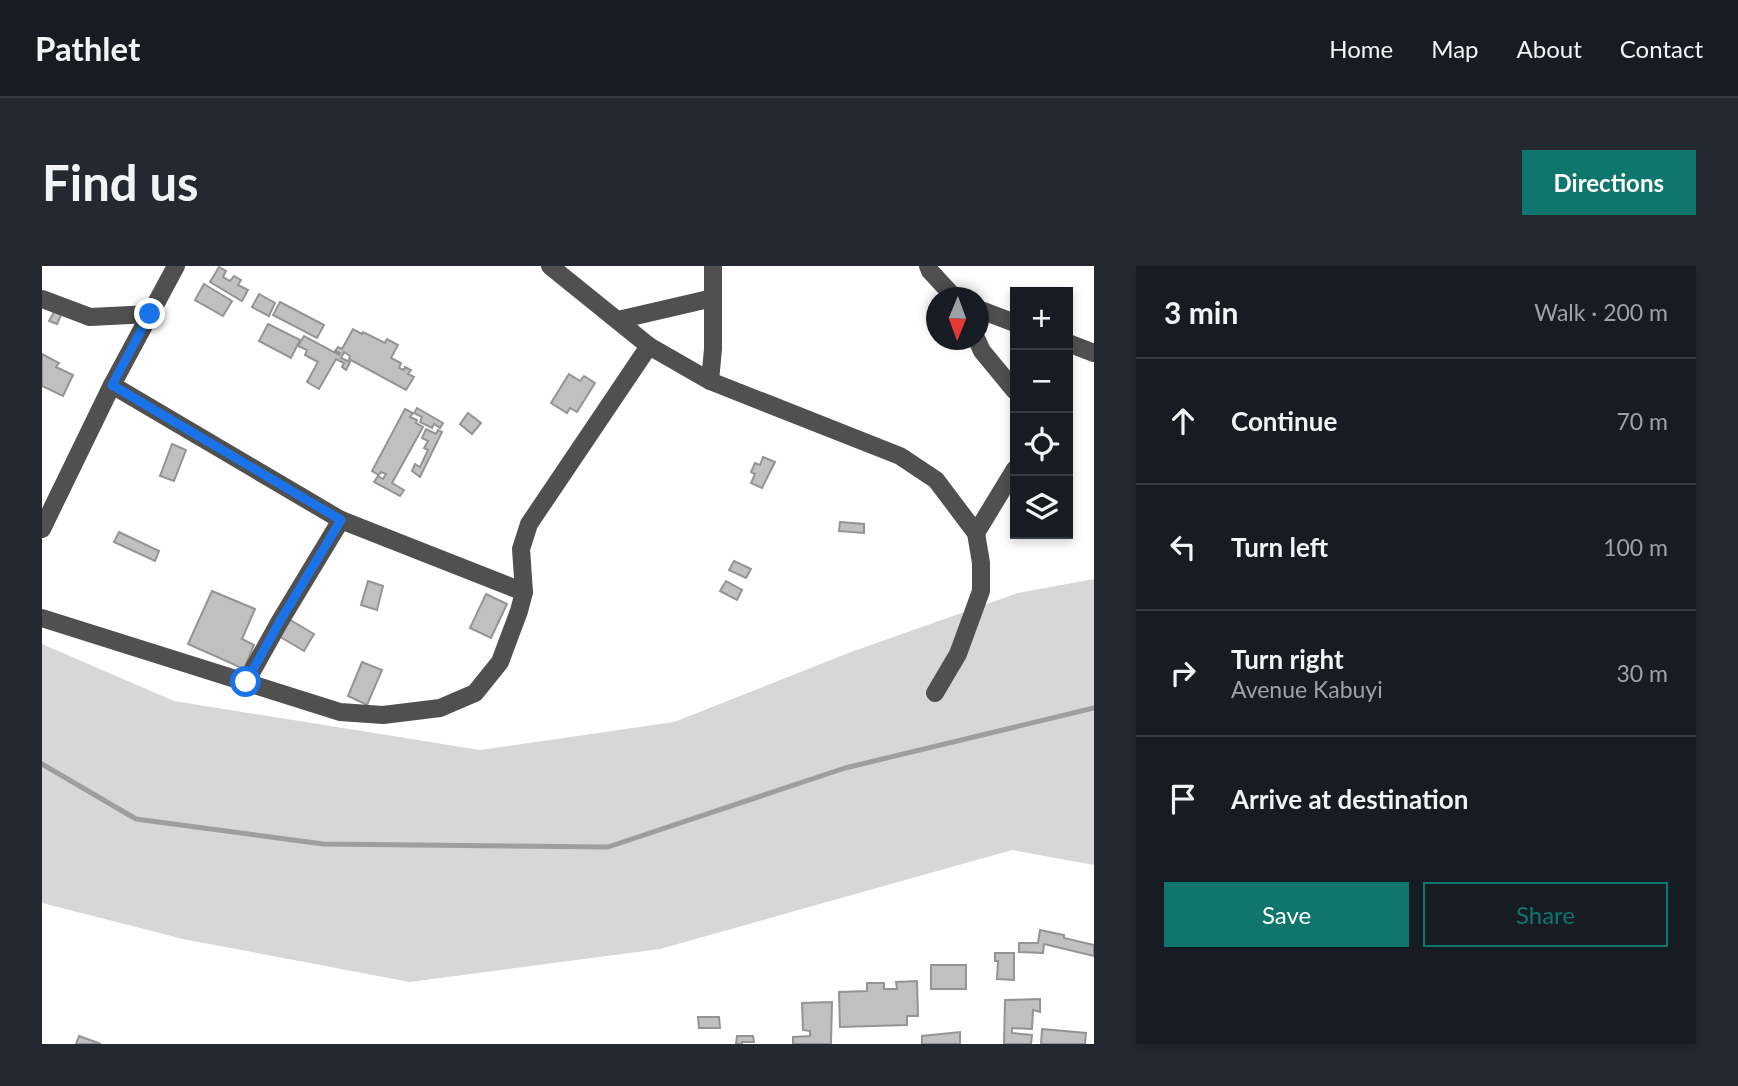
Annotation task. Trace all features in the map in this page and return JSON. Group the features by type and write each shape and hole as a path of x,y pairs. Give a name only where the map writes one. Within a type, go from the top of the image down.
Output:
{"street":[{"path":"42,529 112,385 176,266"},
{"path":"551,266 649,346 710,381 900,456 936,480 976,533 981,563 981,591 958,654 936,693"},
{"path":"710,381 713,349 713,266"},
{"path":"928,266 945,287"},
{"path":"42,299 90,317 150,314"},
{"path":"618,320 713,299"},
{"path":"989,313 1010,321"},
{"path":"1073,345 1094,353"},
{"path":"42,618 340,712 383,715 440,708 475,693 500,662 519,611 524,593 521,549 529,524 649,346"},
{"path":"982,350 1010,385"},
{"path":"112,385 341,520 524,593"},
{"path":"976,533 1011,476"},
{"path":"246,682 341,520"}],"shaded area":[{"path":"1094,579 1094,865 1012,850 660,949 410,982 183,939 42,903 42,644 174,701 480,750 674,722 851,652 1018,593"}],"building":[{"path":"219,267 226,271 223,277 230,281 234,276 241,280 238,285 248,290 242,301 210,282"},
{"path":"204,284 232,301 223,316 195,300"},
{"path":"259,294 275,303 269,316 252,307"},
{"path":"280,302 324,325 317,338 273,315"},
{"path":"55,310 62,313 57,324 49,321"},
{"path":"268,324 300,340 291,358 259,341"},
{"path":"353,329 385,343 387,339 398,345 391,358 401,363 399,368 411,370 408,374 414,377 406,390 349,359 350,356 344,352 341,358 350,362 346,370 342,367 344,363 336,359 319,389 307,382 318,362 305,355 307,350 298,346 304,336 339,355 340,353 335,351 338,347 342,349"},
{"path":"42,354 59,363 56,367 73,375 63,396 42,386"},
{"path":"569,374 580,381 584,376 595,383 577,412 570,408 567,413 551,403"},
{"path":"417,408 443,423 440,428 434,424 432,428 420,422 422,417 414,413"},
{"path":"405,409 413,413 410,417 423,427 392,483 404,490 400,496 374,482 378,476 383,479 386,474 381,472 379,475 372,471"},
{"path":"468,413 481,423 472,434 460,424"},
{"path":"426,429 436,434 438,430 442,432 420,477 412,471 415,464 420,467 428,450 424,448 428,441 422,438"},
{"path":"172,444 186,450 174,481 160,476"},
{"path":"763,457 775,462 762,488 751,483 755,474 751,472 755,463 760,465"},
{"path":"840,522 864,524 864,533 839,531"},
{"path":"119,532 159,551 155,561 114,542"},
{"path":"734,561 751,569 746,578 729,570"},
{"path":"368,581 383,586 377,610 361,605"},
{"path":"726,581 742,590 737,600 720,591"},
{"path":"212,591 255,609 242,639 254,645 244,669 188,644"},
{"path":"486,594 507,604 491,638 470,628"},
{"path":"287,618 314,634 304,651 277,635"},
{"path":"362,662 382,670 367,705 348,696"},
{"path":"1040,930 1094,945 1094,956 1044,944 1043,953 1019,952 1019,943 1038,943"},
{"path":"995,953 1014,953 1014,980 997,979 998,961 995,961"},
{"path":"931,965 966,965 966,989 931,989"},
{"path":"917,981 918,1016 907,1016 907,1025 840,1027 839,992 867,991 867,983 884,983 884,989 897,989 896,982"},
{"path":"1040,999 1040,1012 1033,1010 1032,1029 1012,1028 1012,1033 1032,1035 1031,1044 1004,1044 1005,1000"},
{"path":"832,1002 831,1044 793,1044 793,1037 810,1036 810,1031 803,1030 802,1003"},
{"path":"698,1017 719,1017 720,1028 699,1028"},
{"path":"1042,1029 1086,1033 1085,1044 1041,1044"},
{"path":"960,1032 960,1044 922,1044 922,1036"},
{"path":"79,1036 101,1044 76,1044"},
{"path":"737,1036 753,1036 754,1042 736,1044"}],"waterway":[{"path":"42,764 136,819 323,844 608,847 845,768 1094,708"}],"route":[{"path":"150,314 112,385 341,520 246,682"}]}
